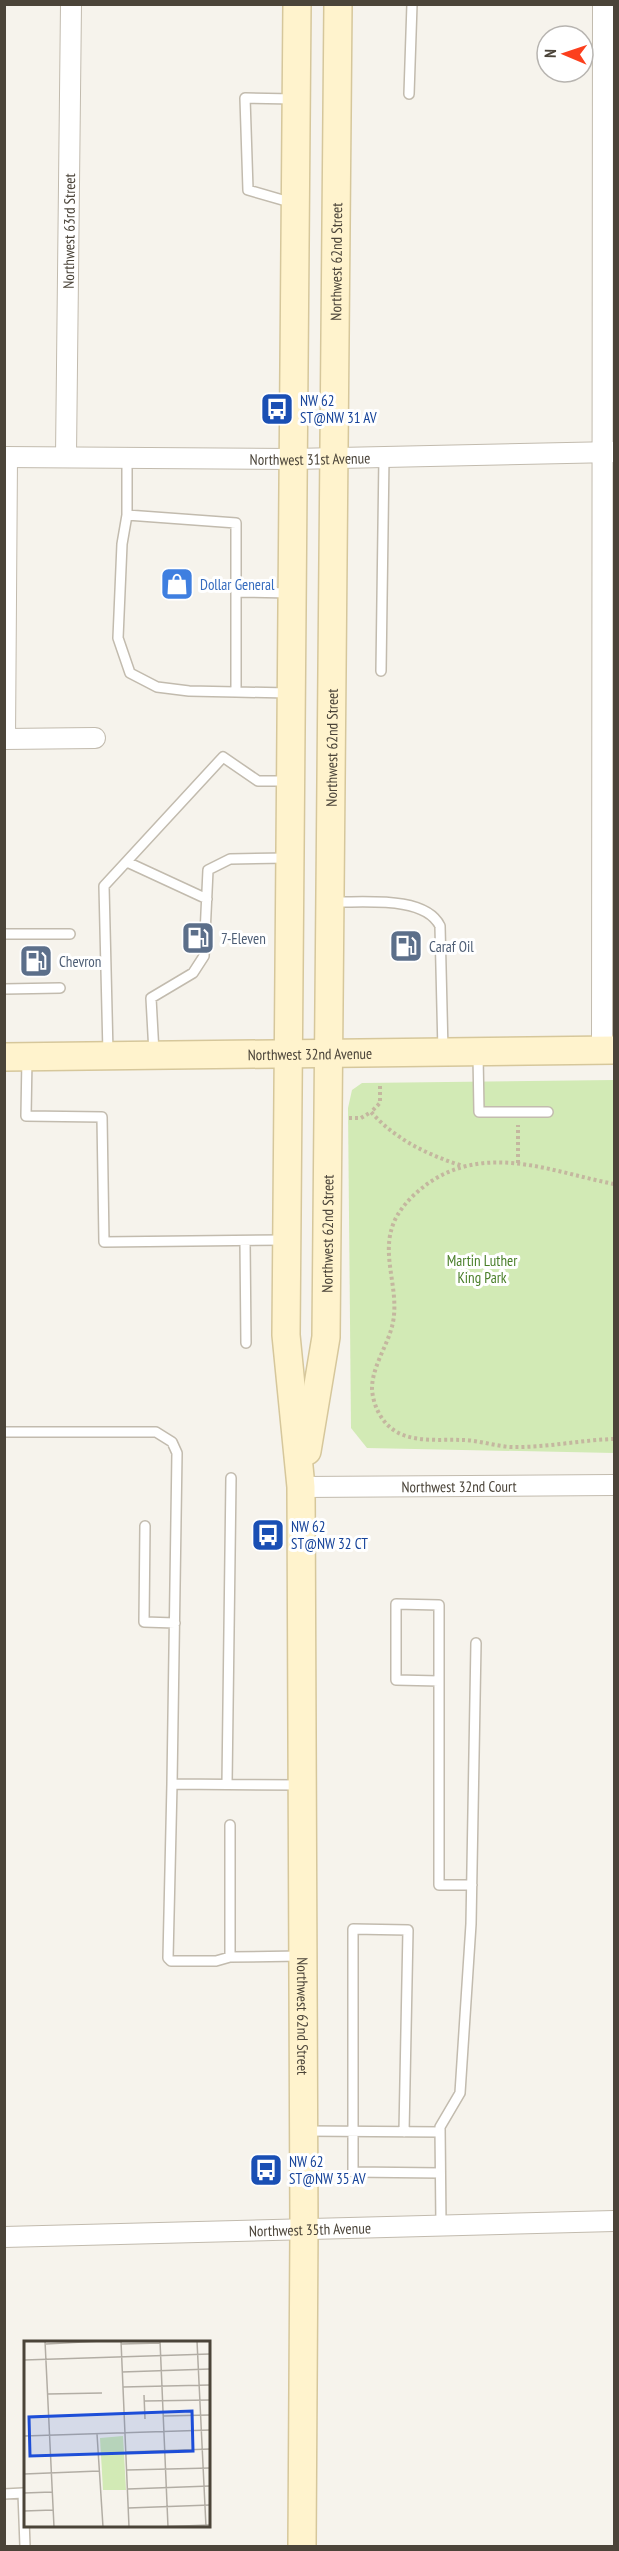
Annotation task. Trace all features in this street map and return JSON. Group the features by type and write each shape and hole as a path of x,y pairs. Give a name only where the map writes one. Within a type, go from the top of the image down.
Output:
{"main road":[{"name":"Northwest 62nd Street","path":"297,4 286,1335 301,1487 304,2131 302,2547"},
{"name":"Northwest 62nd Street","path":"301,1487 326,1337 338,4"},
{"name":"Northwest 32nd Avenue","path":"16,1057 608,1050"}],"street":[{"name":"Northwest 63rd Street","path":"66,456 71,4"},
{"path":"603,4 609,452 608,1050"},
{"name":"Northwest 31st Avenue","path":"6,457 333,459 609,452"},
{"path":"6,457 5,739 95,738"},
{"name":"Northwest 32nd Court","path":"301,1487 615,1485"},
{"name":"Northwest 35th Avenue","path":"4,2237 615,2221"}],"lane":[{"path":"409,94 412,4"},
{"path":"295,203 248,190 245,98 296,99"},
{"path":"127,457 127,516 122,544 118,638 130,673 157,687 189,691 291,693"},
{"path":"381,671 384,457"},
{"path":"127,516 236,523 236,692"},
{"path":"236,592 292,593"},
{"path":"108,1056 104,886 223,757 258,781 291,782"},
{"path":"154,1055 151,998 193,974 204,956 208,870 230,859 291,858"},
{"path":"127,862 207,899"},
{"path":"329,902 400,903 423,909 437,918 440,926 443,1053"},
{"path":"4,934 70,934"},
{"path":"4,989 60,988"},
{"path":"478,1052 479,1112 548,1112"},
{"path":"16,1057 26,1116 102,1117 104,1242 287,1240"},
{"path":"245,1240 246,1343"},
{"path":"4,1432 156,1432 172,1442 177,1453 168,1958 171,1960 216,1961 230,1957 303,1956"},
{"path":"227,1784 231,1478"},
{"path":"145,1526 144,1622 175,1623"},
{"path":"439,1681 396,1680 396,1604 439,1605 439,1681 439,1885 472,1885"},
{"path":"441,2225 440,2127 460,2093 472,1885 476,1643"},
{"path":"172,1784 303,1785"},
{"path":"230,1825 230,1957"},
{"path":"404,2132 408,1930 352,1929 353,2172 440,2173"},
{"path":"304,2131 440,2132"},
{"path":"4,2494 23,2493 24,2520"},
{"path":"24,2527 25,2547"}],"path":[{"path":"345,1118 361,1118 371,1112 380,1103 380,1086"},
{"path":"371,1112 382,1125 420,1150 464,1167"},
{"path":"518,1112 518,1163"},
{"path":"615,1184 518,1163 487,1162 440,1176 422,1188 395,1219 390,1233 388,1247 395,1315 388,1344 379,1362 372,1387 380,1415 396,1432 414,1438 472,1440 511,1447 615,1439"}],"green space":[{"name":"Martin Luther King Park","path":"614,1080 614,1453 367,1448 351,1428 348,1108 352,1090 362,1083"}],"place":[{"name":"NW 62 ST@NW 31 AV","path":"277,409"},
{"name":"Dollar General","path":"177,584"},
{"name":"7-Eleven","path":"198,938"},
{"name":"Caraf Oil","path":"406,946"},
{"name":"Chevron","path":"36,961"},
{"name":"NW 62 ST@NW 32 CT","path":"268,1535"},
{"name":"NW 62 ST@NW 35 AV","path":"266,2170"}]}
